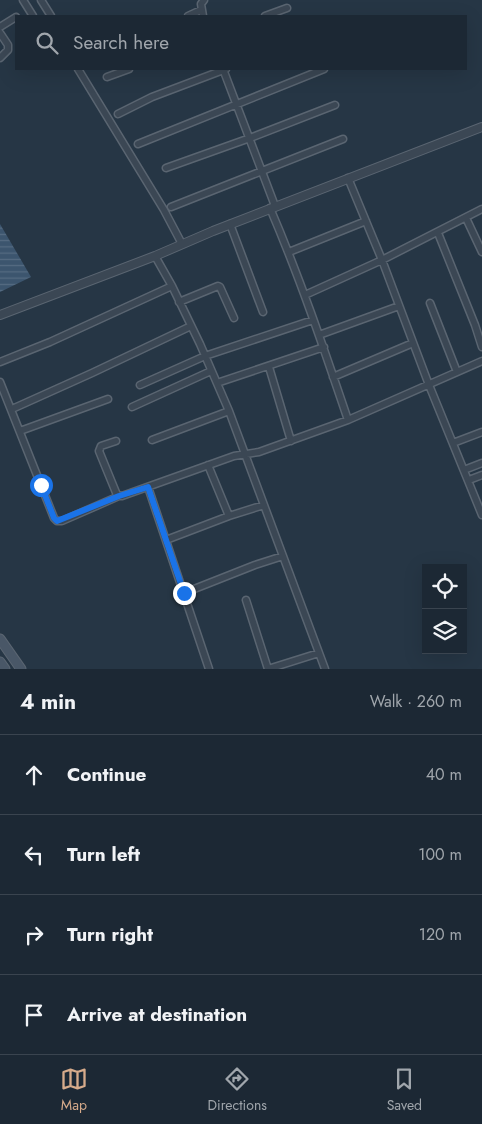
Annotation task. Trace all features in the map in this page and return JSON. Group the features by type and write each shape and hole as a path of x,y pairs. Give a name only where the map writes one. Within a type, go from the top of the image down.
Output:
{"main road":[{"path":"0,639 21,669"},
{"path":"0,662 5,669"}],"street":[{"path":"23,0 32,15"},
{"path":"41,0 50,15"},
{"path":"202,13 201,4 204,0"},
{"path":"268,15 287,8"},
{"path":"20,15 29,10"},
{"path":"0,26 15,18"},
{"path":"0,33 8,45 8,50 0,58"},
{"path":"79,70 164,210 182,244"},
{"path":"107,77 126,70"},
{"path":"118,114 152,97 221,70"},
{"path":"224,70 324,347 348,420"},
{"path":"138,144 322,70"},
{"path":"166,168 335,105"},
{"path":"0,315 482,127"},
{"path":"171,207 343,139"},
{"path":"348,178 382,260 429,385 482,513"},
{"path":"304,295 438,233 482,209"},
{"path":"466,218 482,252"},
{"path":"289,252 366,221"},
{"path":"230,224 263,312"},
{"path":"438,233 482,347"},
{"path":"155,256 172,286 229,411 325,669"},
{"path":"0,362 50,342 172,286"},
{"path":"179,302 218,286 234,318"},
{"path":"430,303 458,372"},
{"path":"319,335 399,306"},
{"path":"140,385 205,356 313,320"},
{"path":"12,409 191,326"},
{"path":"334,377 413,343"},
{"path":"217,383 324,347"},
{"path":"0,382 54,518 57,521 119,496 208,465 259,452 348,420 482,362"},
{"path":"269,367 291,441"},
{"path":"132,406 211,371"},
{"path":"20,431 108,399"},
{"path":"152,440 229,411"},
{"path":"453,443 482,432"},
{"path":"116,441 99,449 119,496"},
{"path":"464,470 482,463"},
{"path":"208,465 229,516"},
{"path":"469,480 482,475"},
{"path":"148,487 210,669"},
{"path":"166,540 264,505"},
{"path":"184,593 255,565 284,556"},
{"path":"246,600 268,669 320,653"}],"water":[{"path":"0,224 31,277 0,292"}],"route":[{"path":"41,485 54,518 57,521 119,496 148,487 184,593"}]}
